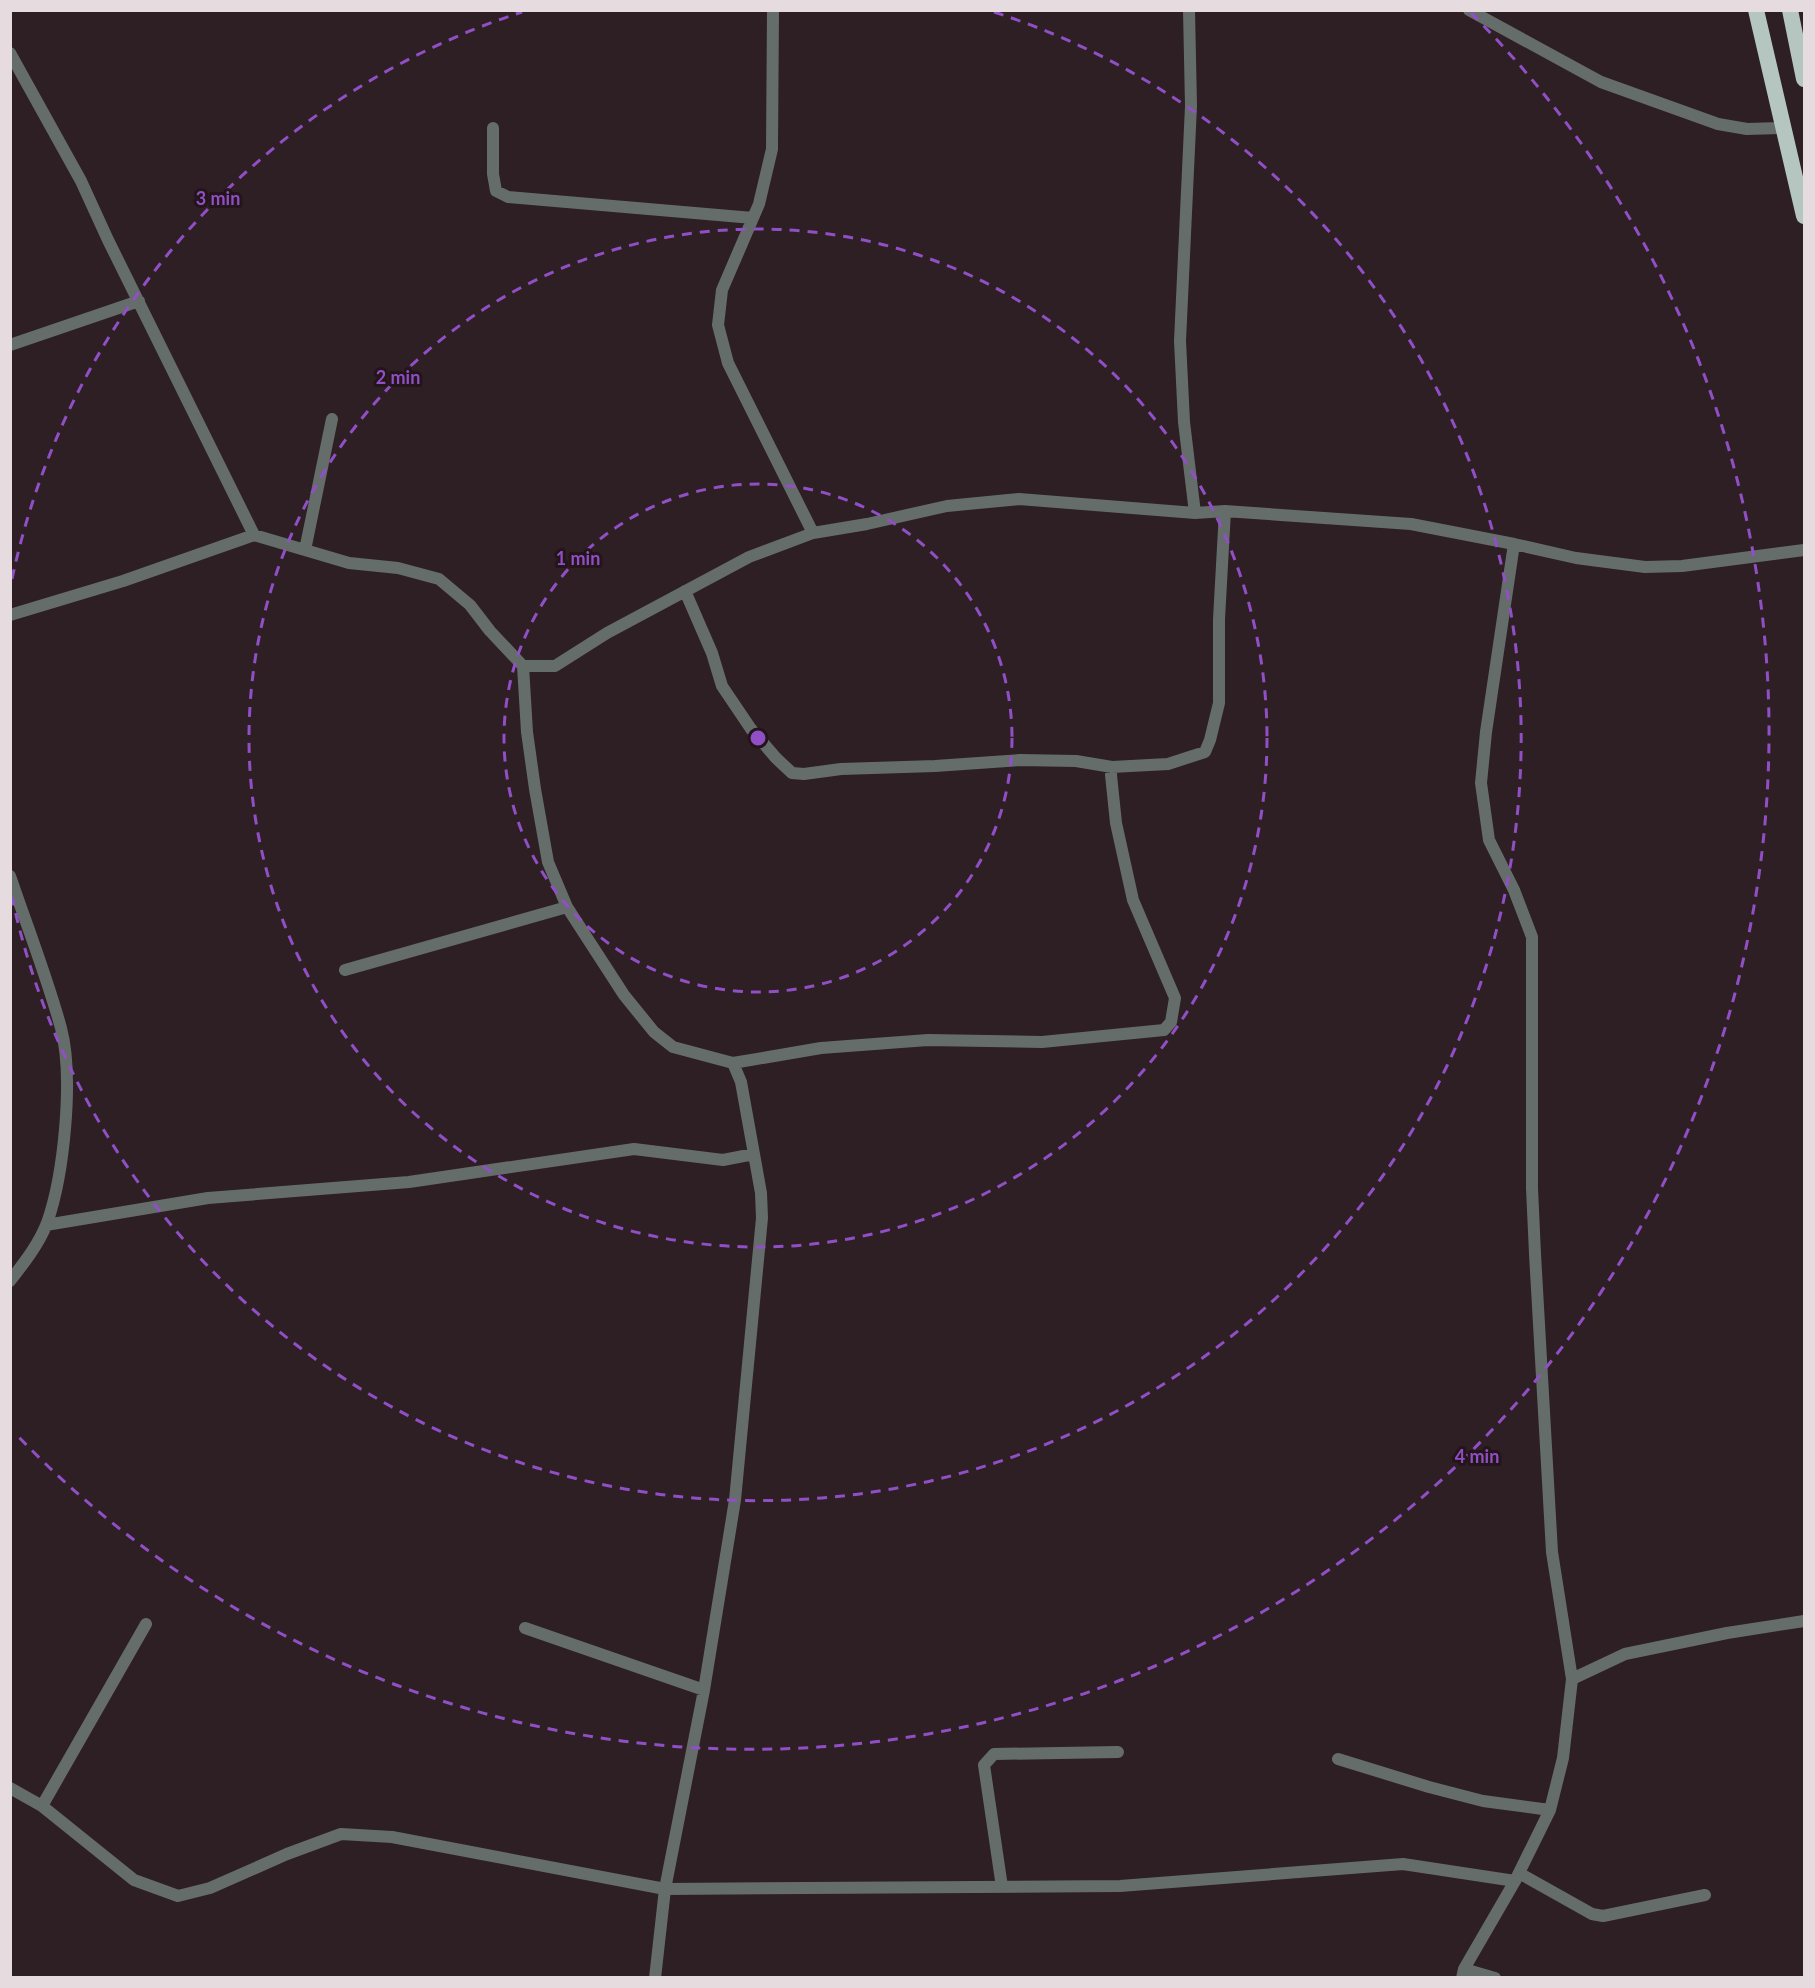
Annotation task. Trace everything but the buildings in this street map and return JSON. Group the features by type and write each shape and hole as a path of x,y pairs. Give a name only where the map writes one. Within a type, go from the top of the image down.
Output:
{"highway":[{"path":"1756,10 1804,216"},
{"path":"1790,10 1804,79"}],"street":[{"path":"773,10 772,149 759,204 722,290 718,325 728,363 813,533"},
{"path":"1189,10 1191,106 1180,341 1184,422 1195,513"},
{"path":"1469,10 1601,82 1718,124 1747,129 1784,128"},
{"path":"10,54 81,182 254,535"},
{"path":"493,128 493,174 496,191 508,198 753,218"},
{"path":"10,345 139,302"},
{"path":"305,549 332,418"},
{"path":"523,666 555,666 607,633 749,557 813,533 948,506 1019,499 1195,513 1225,511 1411,524 1576,558 1645,567 1682,566 1804,550"},
{"path":"685,591 712,653 722,686 751,729 792,773 1020,760 1076,761 1112,767 1168,764 1205,752 1219,703 1219,619 1225,511"},
{"path":"10,615 123,581 254,535 349,563 398,568 439,579 470,605 490,631 523,666 527,732 548,862 567,907 624,995 654,1032 673,1047 733,1063 822,1048 928,1040 1042,1042 1164,1030 1171,1022 1174,998 1133,900 1116,823 1112,767"},
{"path":"1496,1977 1463,1973 1517,1877 1550,1810 1563,1758 1572,1679 1552,1552 1532,1188 1532,937 1514,890 1489,840 1481,783 1486,732 1514,544"},
{"path":"10,876 61,1030 66,1066 64,1128 59,1179 46,1225 29,1257 10,1281"},
{"path":"345,970 567,907"},
{"path":"655,1977 664,1889 704,1689 735,1500 761,1230 761,1193 741,1082 733,1063"},
{"path":"46,1225 208,1198 409,1182 634,1149 723,1160 754,1154"},
{"path":"1572,1679 1625,1654 1727,1633 1804,1621"},
{"path":"42,1806 146,1623"},
{"path":"525,1628 704,1689"},
{"path":"1002,1887 984,1765 994,1754 1118,1752"},
{"path":"1338,1759 1483,1801 1550,1810"},
{"path":"10,1788 42,1806 134,1880 178,1896 210,1887 341,1834 392,1837 664,1889 1120,1886 1403,1864 1517,1877 1592,1914 1603,1916 1705,1895"}]}
